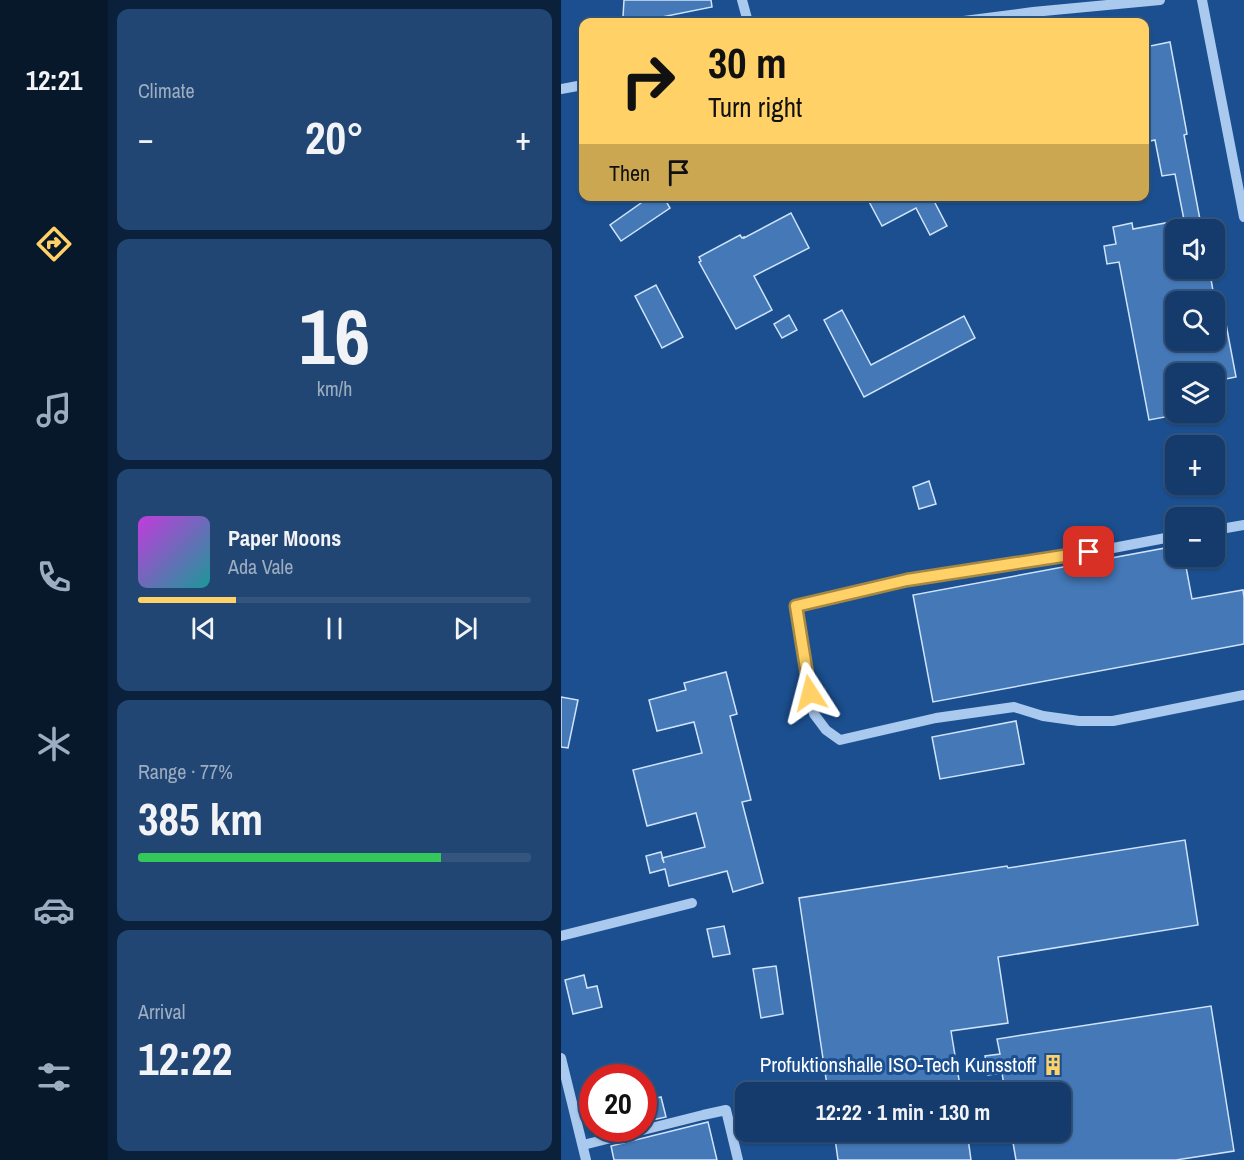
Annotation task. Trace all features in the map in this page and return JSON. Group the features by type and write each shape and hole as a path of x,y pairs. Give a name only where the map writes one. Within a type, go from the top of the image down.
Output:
{"street":[{"path":"742,0 747,18"},
{"path":"987,18 1160,0"},
{"path":"1202,0 1244,217"},
{"path":"561,89 579,86"},
{"path":"1225,528 1244,525"},
{"path":"1165,538 1066,557 907,580 796,606 814,714 826,730 840,740 936,718 1014,707 1043,716 1080,721 1113,722 1244,695"},
{"path":"561,936 692,903"},
{"path":"561,1058 586,1160"},
{"path":"583,1145 726,1110 738,1160"}],"building":[{"path":"624,0 711,0 712,7 657,18 623,17"},
{"path":"1170,42 1200,219 1184,219 1175,174 1162,176 1155,140 1149,141 1149,46"},
{"path":"644,201 666,201 670,208 621,241 610,225"},
{"path":"869,201 934,201 947,226 930,235 916,208 882,226"},
{"path":"791,213 809,248 754,276 772,310 736,329 699,262 701,261 699,257 740,235 744,238"},
{"path":"1132,223 1133,229 1165,223 1165,279 1211,279 1213,291 1165,291 1165,351 1225,351 1225,319 1236,377 1225,379 1225,363 1165,363 1165,417 1149,420 1119,262 1107,264 1104,246 1116,244 1113,227"},
{"path":"656,285 683,337 662,348 635,296"},
{"path":"842,310 871,365 964,316 975,338 864,397 824,320"},
{"path":"789,315 797,330 782,338 774,324"},
{"path":"929,481 936,504 919,509 913,487"},
{"path":"1165,548 1165,567 1186,567 1192,599 1243,590 1244,644 933,702 913,595"},
{"path":"726,672 737,714 730,716 751,800 742,802 763,883 733,892 727,871 669,886 665,869 650,873 646,856 661,852 663,858 705,847 696,813 647,826 633,770 702,753 694,722 657,731 649,700 686,690 684,683"},
{"path":"561,697 578,700 568,748 561,747"},
{"path":"1016,721 1024,764 940,779 932,737"},
{"path":"1185,840 1198,925 998,957 1008,1023 951,1031 959,1082 827,1082 799,898 1007,866 1008,868"},
{"path":"724,926 730,954 713,957 707,929"},
{"path":"776,966 783,1014 761,1018 753,969"},
{"path":"584,975 587,988 597,986 602,1007 573,1014 565,980"},
{"path":"1211,1006 1234,1151 1176,1160 1016,1160 1013,1142 1071,1142 1071,1082 1003,1082 1002,1073 988,1075 985,1056 1000,1054 997,1039"},
{"path":"661,1097 666,1117 657,1119 657,1098"},
{"path":"708,1122 717,1160 614,1160 611,1146 627,1142 657,1142 657,1135"},
{"path":"836,1142 969,1142 971,1160 838,1160"}],"place":[{"name":"Profuktionshalle ISO-Tech Kunsstoff","path":"1053,1065"}],"route":[{"path":"810,693 796,606 907,580 1089,552"}]}
